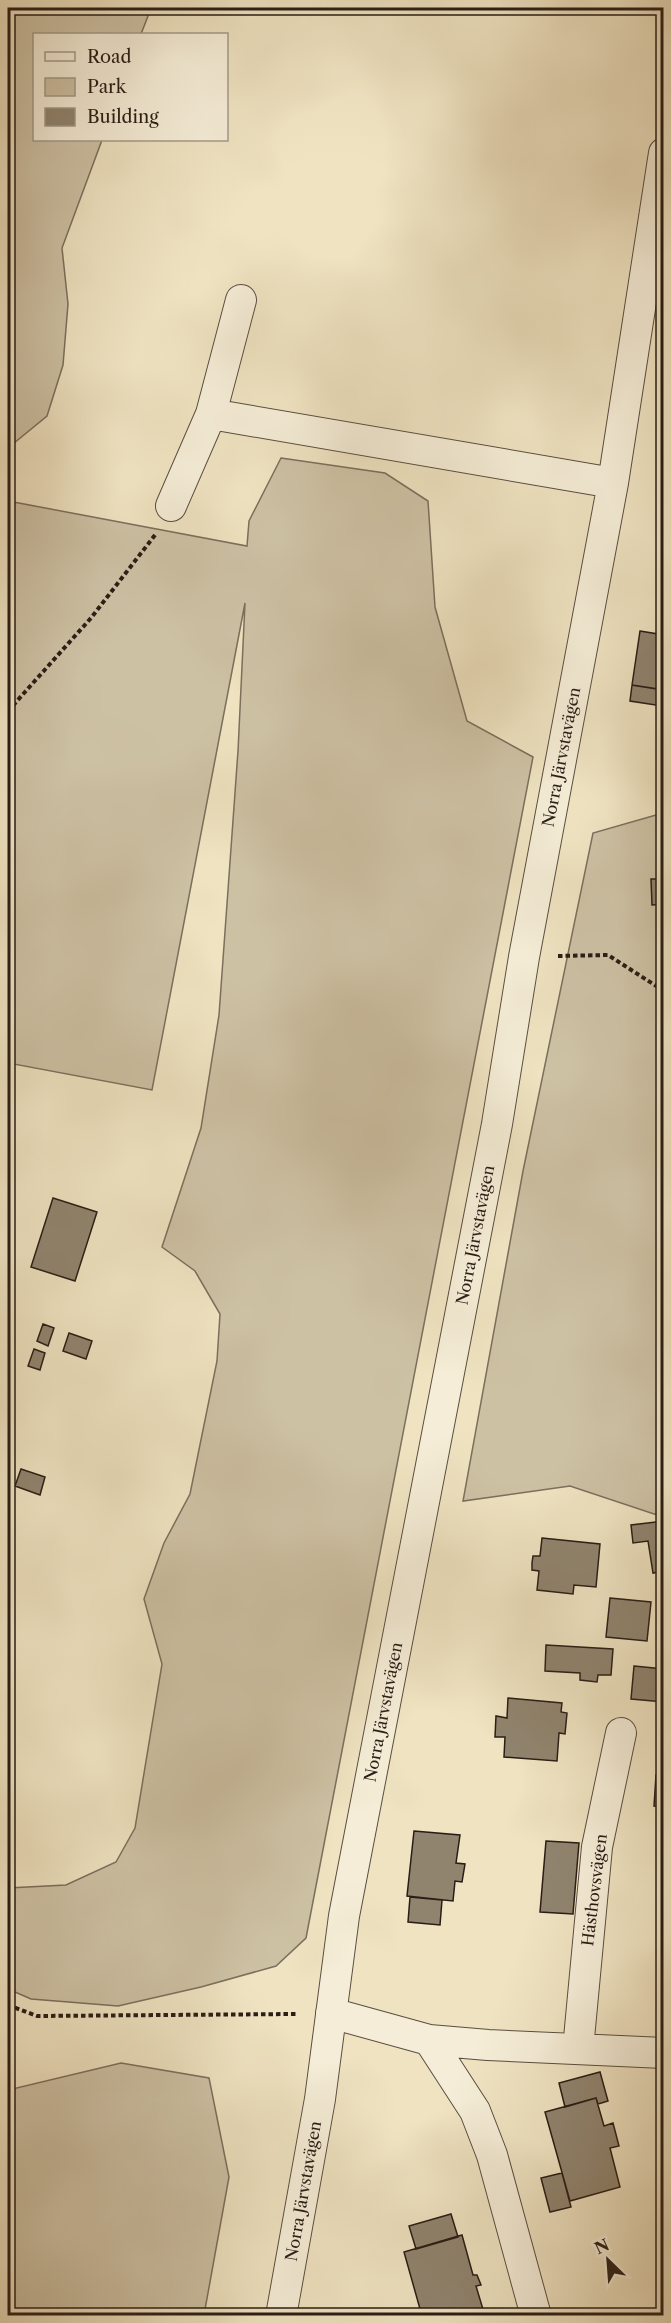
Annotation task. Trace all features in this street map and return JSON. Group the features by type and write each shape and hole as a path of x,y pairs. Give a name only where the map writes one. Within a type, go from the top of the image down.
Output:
{"street":[{"name":"Norra Järvstavägen","path":"281,2316 320,2098 344,1916 497,1124 524,957 612,483 663,153"},
{"path":"171,506 211,414 242,300"},
{"path":"211,414 612,483"},
{"name":"Hästhovsvägen","path":"578,2049 597,1847 621,1733"},
{"path":"331,2013 429,2040 663,2053"},
{"path":"429,2040 475,2111 492,2155 536,2316"}],"path":[{"path":"8,711 98,609 152,541 171,506"},
{"path":"524,957 608,955 663,991"},
{"path":"8,2005 37,2016 331,2013"}],"green space":[{"path":"8,8 143,8 148,16 141,33 33,33 33,141 102,141 62,248 68,304 63,365 47,416 8,448"},
{"path":"281,458 385,473 428,501 435,607 467,721 533,757 306,1938 276,1966 201,1987 118,2006 31,1999 8,1989 8,1888 66,1885 116,1862 135,1828 162,1664 144,1599 164,1543 190,1494 217,1361 220,1314 195,1271 162,1247 201,1128 219,1015 238,751 245,603 152,1090 8,1063 8,501 247,546 249,521"},
{"path":"663,813 663,1517 570,1486 463,1501 523,1171 593,833"},
{"path":"121,2063 209,2078 229,2177 204,2315 8,2315 8,2090"}],"building":[{"path":"640,631 664,635 664,690 632,685"},
{"path":"632,685 664,690 662,706 630,701"},
{"path":"651,879 664,879 664,904 652,905"},
{"path":"53,1198 97,1212 75,1281 31,1267"},
{"path":"43,1324 54,1328 48,1346 37,1341"},
{"path":"69,1333 92,1341 86,1359 63,1351"},
{"path":"34,1349 45,1353 40,1370 28,1366"},
{"path":"21,1469 45,1477 40,1495 15,1486"},
{"path":"664,1521 664,1571 653,1573 648,1541 633,1543 631,1525"},
{"path":"542,1538 600,1544 596,1587 574,1585 573,1594 537,1590 539,1571 532,1570 532,1563 533,1556 540,1556"},
{"path":"610,1598 651,1602 647,1641 606,1637"},
{"path":"546,1645 613,1649 611,1675 598,1675 597,1682 580,1680 580,1673 545,1671"},
{"path":"634,1666 664,1669 664,1702 631,1699"},
{"path":"508,1698 562,1703 561,1712 567,1713 565,1734 559,1733 557,1761 504,1757 505,1737 495,1737 496,1716 507,1718"},
{"path":"656,1775 664,1775 664,1807 654,1806"},
{"path":"414,1831 460,1835 456,1863 465,1864 462,1882 455,1881 453,1901 407,1896"},
{"path":"546,1841 579,1843 573,1914 540,1912"},
{"path":"410,1897 442,1900 440,1925 408,1922"},
{"path":"600,2072 608,2101 598,2104 596,2098 565,2107 559,2083"},
{"path":"596,2098 604,2126 613,2123 619,2146 610,2148 620,2187 570,2201 545,2112"},
{"path":"562,2173 571,2207 550,2212 541,2178"},
{"path":"451,2214 458,2237 416,2249 409,2226"},
{"path":"462,2235 473,2275 477,2275 481,2285 476,2286 485,2316 422,2316 404,2252"}]}
